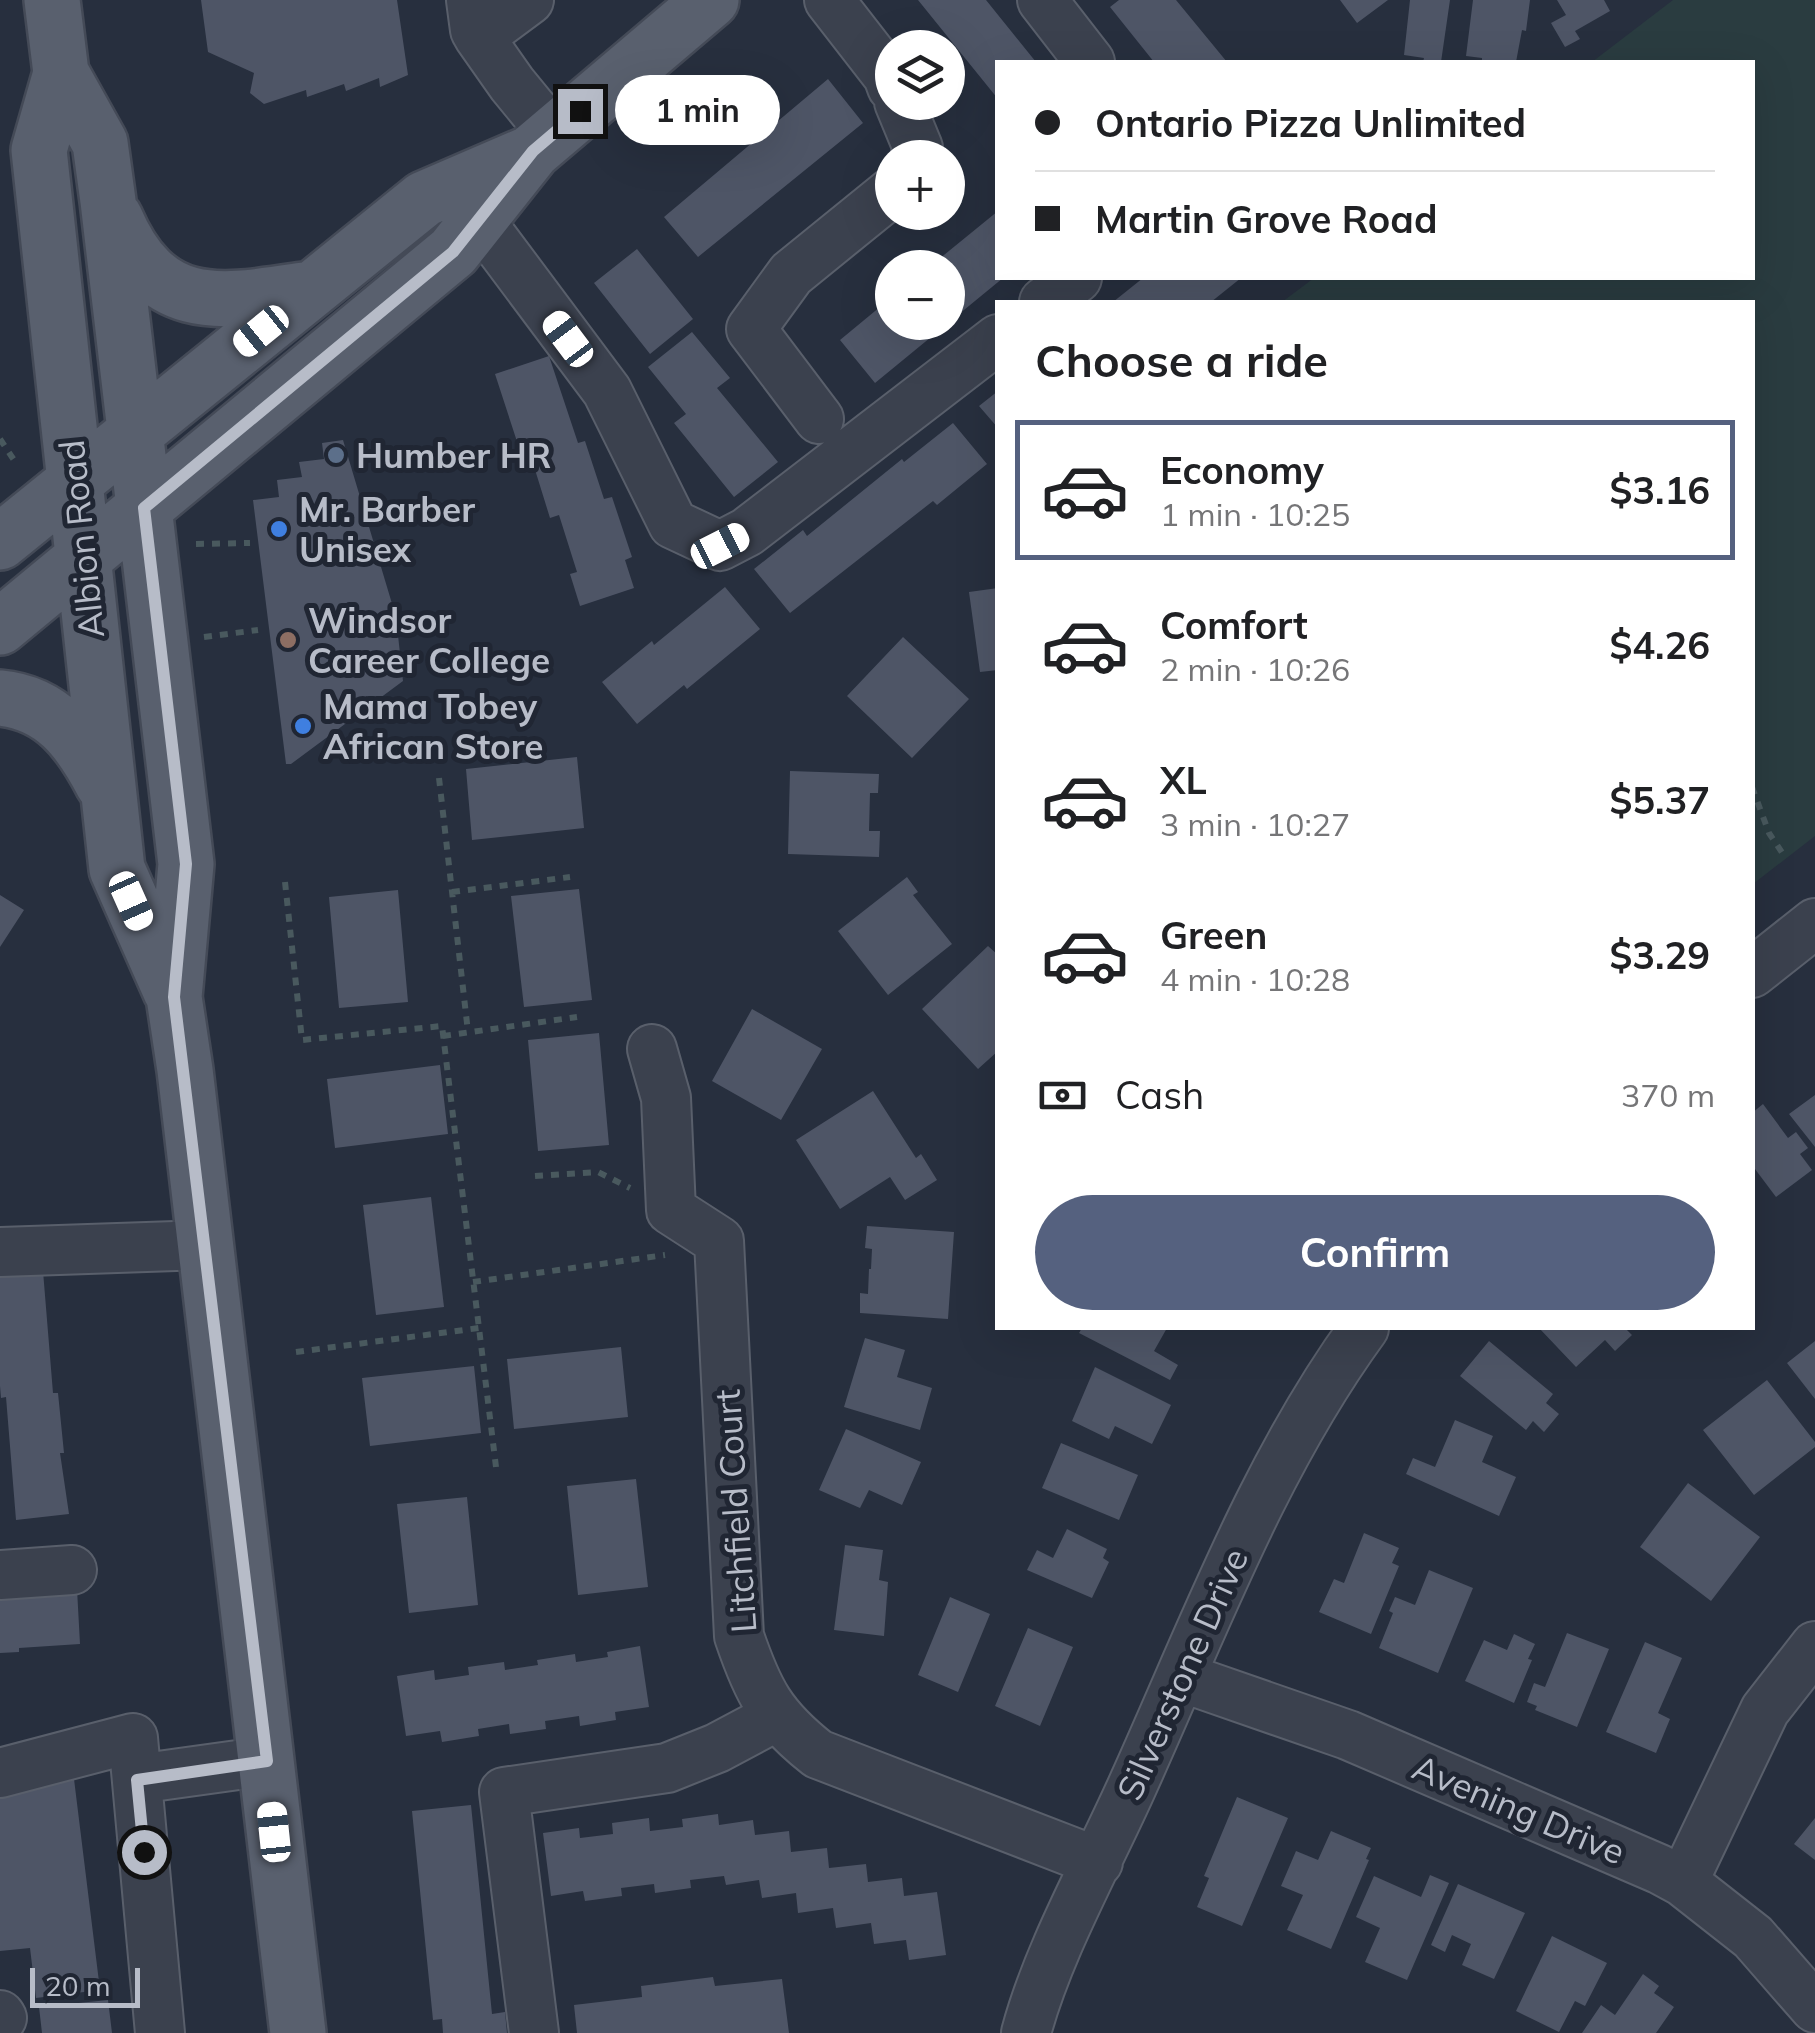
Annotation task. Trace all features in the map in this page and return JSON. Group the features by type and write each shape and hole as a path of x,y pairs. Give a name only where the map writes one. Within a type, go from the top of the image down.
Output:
{"main road":[{"name":"Albion Road","path":"52,0 61,73 100,143 108,201 186,864 174,997 298,2033"},
{"path":"0,627 453,252 543,142 711,0"},
{"name":"Albion Road","path":"61,73 39,150 117,870 174,997"},
{"path":"0,542 424,199 543,142"},
{"path":"108,201 137,256 173,290 199,298 228,300 313,289"},
{"path":"0,698 32,704 51,714 81,745 108,795"}],"street":[{"path":"529,0 475,19 543,142"},
{"path":"829,0 875,59"},
{"path":"1042,0 1088,60"},
{"path":"819,419 751,328 791,274 875,206"},
{"path":"480,221 608,391 674,524 720,546 747,532 995,341"},
{"path":"1047,300 1074,280"},
{"path":"1755,971 1815,923"},
{"path":"652,1049 666,1098 672,1210 719,1240"},
{"name":"Litchfield Court","path":"719,1240 739,1636 761,1690 787,1730 818,1754 1098,1862"},
{"path":"0,1252 205,1245"},
{"name":"Silverstone Drive","path":"1026,2033 1054,1958 1261,1500 1334,1370 1363,1330"},
{"path":"0,1575 72,1570"},
{"path":"1683,1882 1766,1710 1815,1646"},
{"name":"Avening Drive","path":"1182,1677 1348,1735 1683,1882 1753,1937 1815,2008"},
{"path":"534,2033 504,1792 666,1768 718,1748 777,1716"},
{"path":"0,1773 133,1738 160,2033"},
{"path":"137,1780 267,1761"}],"path":[{"path":"0,439 16,463"},
{"path":"196,544 250,542"},
{"path":"204,637 258,630"},
{"path":"439,778 468,1032"},
{"path":"1755,796 1768,833 1785,857"},
{"path":"452,892 570,878"},
{"path":"285,882 302,1040 442,1026 496,1466"},
{"path":"443,1036 577,1017"},
{"path":"535,1176 598,1172 672,1210"},
{"path":"473,1282 652,1258 719,1240"},
{"path":"296,1352 479,1328"}],"shaded area":[{"path":"1673,0 1815,0 1815,836 1755,882 1755,300 1285,300 1311,280 1755,280 1755,60 1595,60"}],"building":[{"path":"201,0 397,0 408,75 380,87 379,78 346,91 344,84 307,97 306,90 264,104 250,93 254,73 208,52"},
{"path":"918,0 986,0 1034,60 995,60 995,95 965,58 965,30 942,30"},
{"path":"1119,0 1176,0 1225,60 1152,60 1110,7"},
{"path":"1340,0 1388,0 1357,23"},
{"path":"1410,0 1450,0 1441,60 1404,55"},
{"path":"1473,0 1530,0 1516,60 1466,56"},
{"path":"1557,0 1604,0 1610,11 1575,31 1580,39 1565,47 1551,23 1566,15"},
{"path":"828,79 863,123 698,257 664,217"},
{"path":"995,213 995,280 1001,280 965,309 965,250 950,250"},
{"path":"637,249 693,319 650,354 594,283"},
{"path":"1140,280 1238,280 1214,300 1116,300"},
{"path":"875,311 875,340 927,340 875,383 840,340"},
{"path":"692,332 730,378 717,388 778,462 734,497 674,423 686,414 648,367"},
{"path":"549,356 578,443 585,441 604,499 612,497 632,557 625,560 634,588 580,606 570,574 577,572 559,515 550,518 532,460 524,463 495,374"},
{"path":"995,393 995,425 979,406"},
{"path":"953,423 987,464 937,505 933,501 790,613 754,569 803,530 807,536"},
{"path":"343,440 396,617 403,681 286,764 253,500 279,497 277,480 302,477 299,462 324,459 322,443"},
{"path":"725,587 760,629 637,724 602,682"},
{"path":"995,588 995,670 980,672 969,592"},
{"path":"903,637 969,699 912,758 847,696"},
{"path":"577,757 584,828 472,840 466,769"},
{"path":"790,771 879,774 878,793 870,793 869,831 880,831 879,857 788,854"},
{"path":"907,877 918,892 913,895 952,944 888,995 838,931"},
{"path":"579,889 592,1000 524,1007 511,896"},
{"path":"398,890 408,1002 339,1008 329,897"},
{"path":"0,895 24,910 0,947"},
{"path":"988,946 995,952 995,1054 978,1069 922,1009"},
{"path":"752,1009 822,1049 781,1120 712,1081"},
{"path":"599,1033 609,1145 538,1151 528,1040"},
{"path":"440,1065 448,1134 335,1148 327,1079"},
{"path":"873,1091 916,1158 921,1154 937,1180 905,1200 890,1177 840,1209 796,1140"},
{"path":"1815,1095 1815,1147 1789,1114"},
{"path":"1763,1104 1788,1138 1796,1132 1808,1148 1800,1154 1812,1170 1776,1197 1755,1169 1755,1111"},
{"path":"431,1197 444,1307 376,1315 363,1205"},
{"path":"867,1226 954,1232 948,1319 860,1313 860,1293 868,1294 871,1269 872,1249 865,1248"},
{"path":"43,1271 53,1393 58,1393 64,1453 60,1453 69,1514 16,1520 6,1397 1,1398 0,1386 0,1276"},
{"path":"1166,1330 1154,1351 1178,1365 1170,1380 1079,1333"},
{"path":"1541,1330 1627,1330 1632,1335 1615,1351 1605,1340 1576,1367"},
{"path":"865,1338 905,1350 897,1377 932,1388 920,1430 844,1407"},
{"path":"1489,1341 1553,1394 1546,1403 1559,1414 1544,1432 1533,1421 1526,1430 1460,1376"},
{"path":"1815,1341 1815,1399 1787,1363"},
{"path":"621,1347 628,1417 514,1429 507,1359"},
{"path":"474,1366 481,1433 370,1446 362,1378"},
{"path":"1095,1367 1171,1405 1152,1444 1115,1426 1109,1439 1072,1421"},
{"path":"1767,1380 1815,1447 1754,1495 1703,1430"},
{"path":"1455,1420 1493,1436 1482,1462 1516,1477 1499,1516 1406,1474 1413,1458 1435,1467"},
{"path":"846,1429 921,1462 902,1505 869,1490 860,1508 819,1490"},
{"path":"1061,1443 1138,1475 1119,1520 1042,1488"},
{"path":"636,1479 648,1587 578,1595 567,1486"},
{"path":"1688,1483 1760,1537 1711,1601 1640,1547"},
{"path":"467,1497 478,1605 409,1613 397,1504"},
{"path":"1067,1529 1107,1549 1103,1558 1109,1562 1092,1598 1027,1570 1037,1550 1053,1558"},
{"path":"1364,1533 1399,1548 1392,1563 1399,1566 1371,1634 1319,1612 1334,1579 1344,1583"},
{"path":"845,1545 883,1550 879,1580 888,1582 884,1636 834,1630"},
{"path":"1429,1570 1473,1588 1438,1673 1379,1648 1395,1597 1415,1605"},
{"path":"77,1589 80,1644 0,1653 0,1597"},
{"path":"950,1597 990,1614 958,1692 918,1675"},
{"path":"1028,1628 1073,1647 1040,1726 995,1706"},
{"path":"1567,1633 1609,1649 1577,1727 1535,1710 1537,1706 1527,1702 1534,1683 1545,1687"},
{"path":"1514,1634 1535,1644 1514,1703 1465,1681 1484,1640 1507,1650"},
{"path":"1645,1642 1682,1658 1658,1713 1670,1719 1656,1753 1606,1732"},
{"path":"640,1646 649,1707 615,1712 616,1720 580,1726 579,1716 545,1721 546,1729 510,1734 509,1724 478,1729 479,1736 442,1742 440,1731 406,1736 397,1676 434,1670 435,1680 469,1675 468,1667 504,1662 505,1670 575,1654 576,1662"},
{"path":"74,1779 100,1990 36,1998 30,1948 0,1951 0,1799"},
{"path":"1237,1797 1288,1818 1242,1926 1197,1907 1209,1878 1204,1876"},
{"path":"471,1805 492,2014 505,2012 507,2033 443,2033 442,2019 433,2020 412,1811"},
{"path":"718,1814 719,1825 753,1820 755,1835 789,1831 791,1852 827,1848 829,1868 866,1864 868,1882 902,1878 904,1896 937,1892 946,1955 909,1960 906,1940 874,1944 871,1923 836,1928 833,1908 798,1913 796,1893 762,1898 759,1880 726,1885 724,1876 690,1880 691,1888 655,1893 654,1884 621,1888 622,1896 585,1901 583,1891 551,1896 543,1833 579,1828 580,1838 613,1834 612,1823 649,1818 650,1831 683,1827 682,1819"},
{"path":"1815,1818 1815,1860 1794,1844"},
{"path":"1331,1831 1371,1848 1331,1949 1287,1930 1303,1895 1281,1886 1296,1851 1318,1860"},
{"path":"1430,1875 1449,1883 1407,1980 1365,1962 1380,1928 1356,1917 1374,1876 1421,1897"},
{"path":"1458,1884 1525,1913 1494,1979 1462,1965 1471,1944 1452,1935 1445,1952 1431,1945"},
{"path":"1552,1936 1607,1963 1585,2006 1575,2001 1559,2032 1516,2011"},
{"path":"1643,1974 1659,1986 1654,1993 1674,2007 1656,2033 1582,2033 1601,2005 1615,2015"},
{"path":"713,1977 715,1986 782,1979 789,2033 577,2033 574,2005 642,1997 641,1986"},
{"path":"108,2000 112,2033 42,2033 39,2007"}],"place":[{"name":"Humber HR","path":"336,455"},
{"name":"Mr. Barber Unisex","path":"279,529"},
{"name":"Windsor Career College","path":"288,640"},
{"name":"Mama Tobey African Store","path":"303,726"}],"route":[{"path":"144,1852 137,1780 267,1761 174,997 186,864 144,508 453,252 533,151 580,111"}]}
